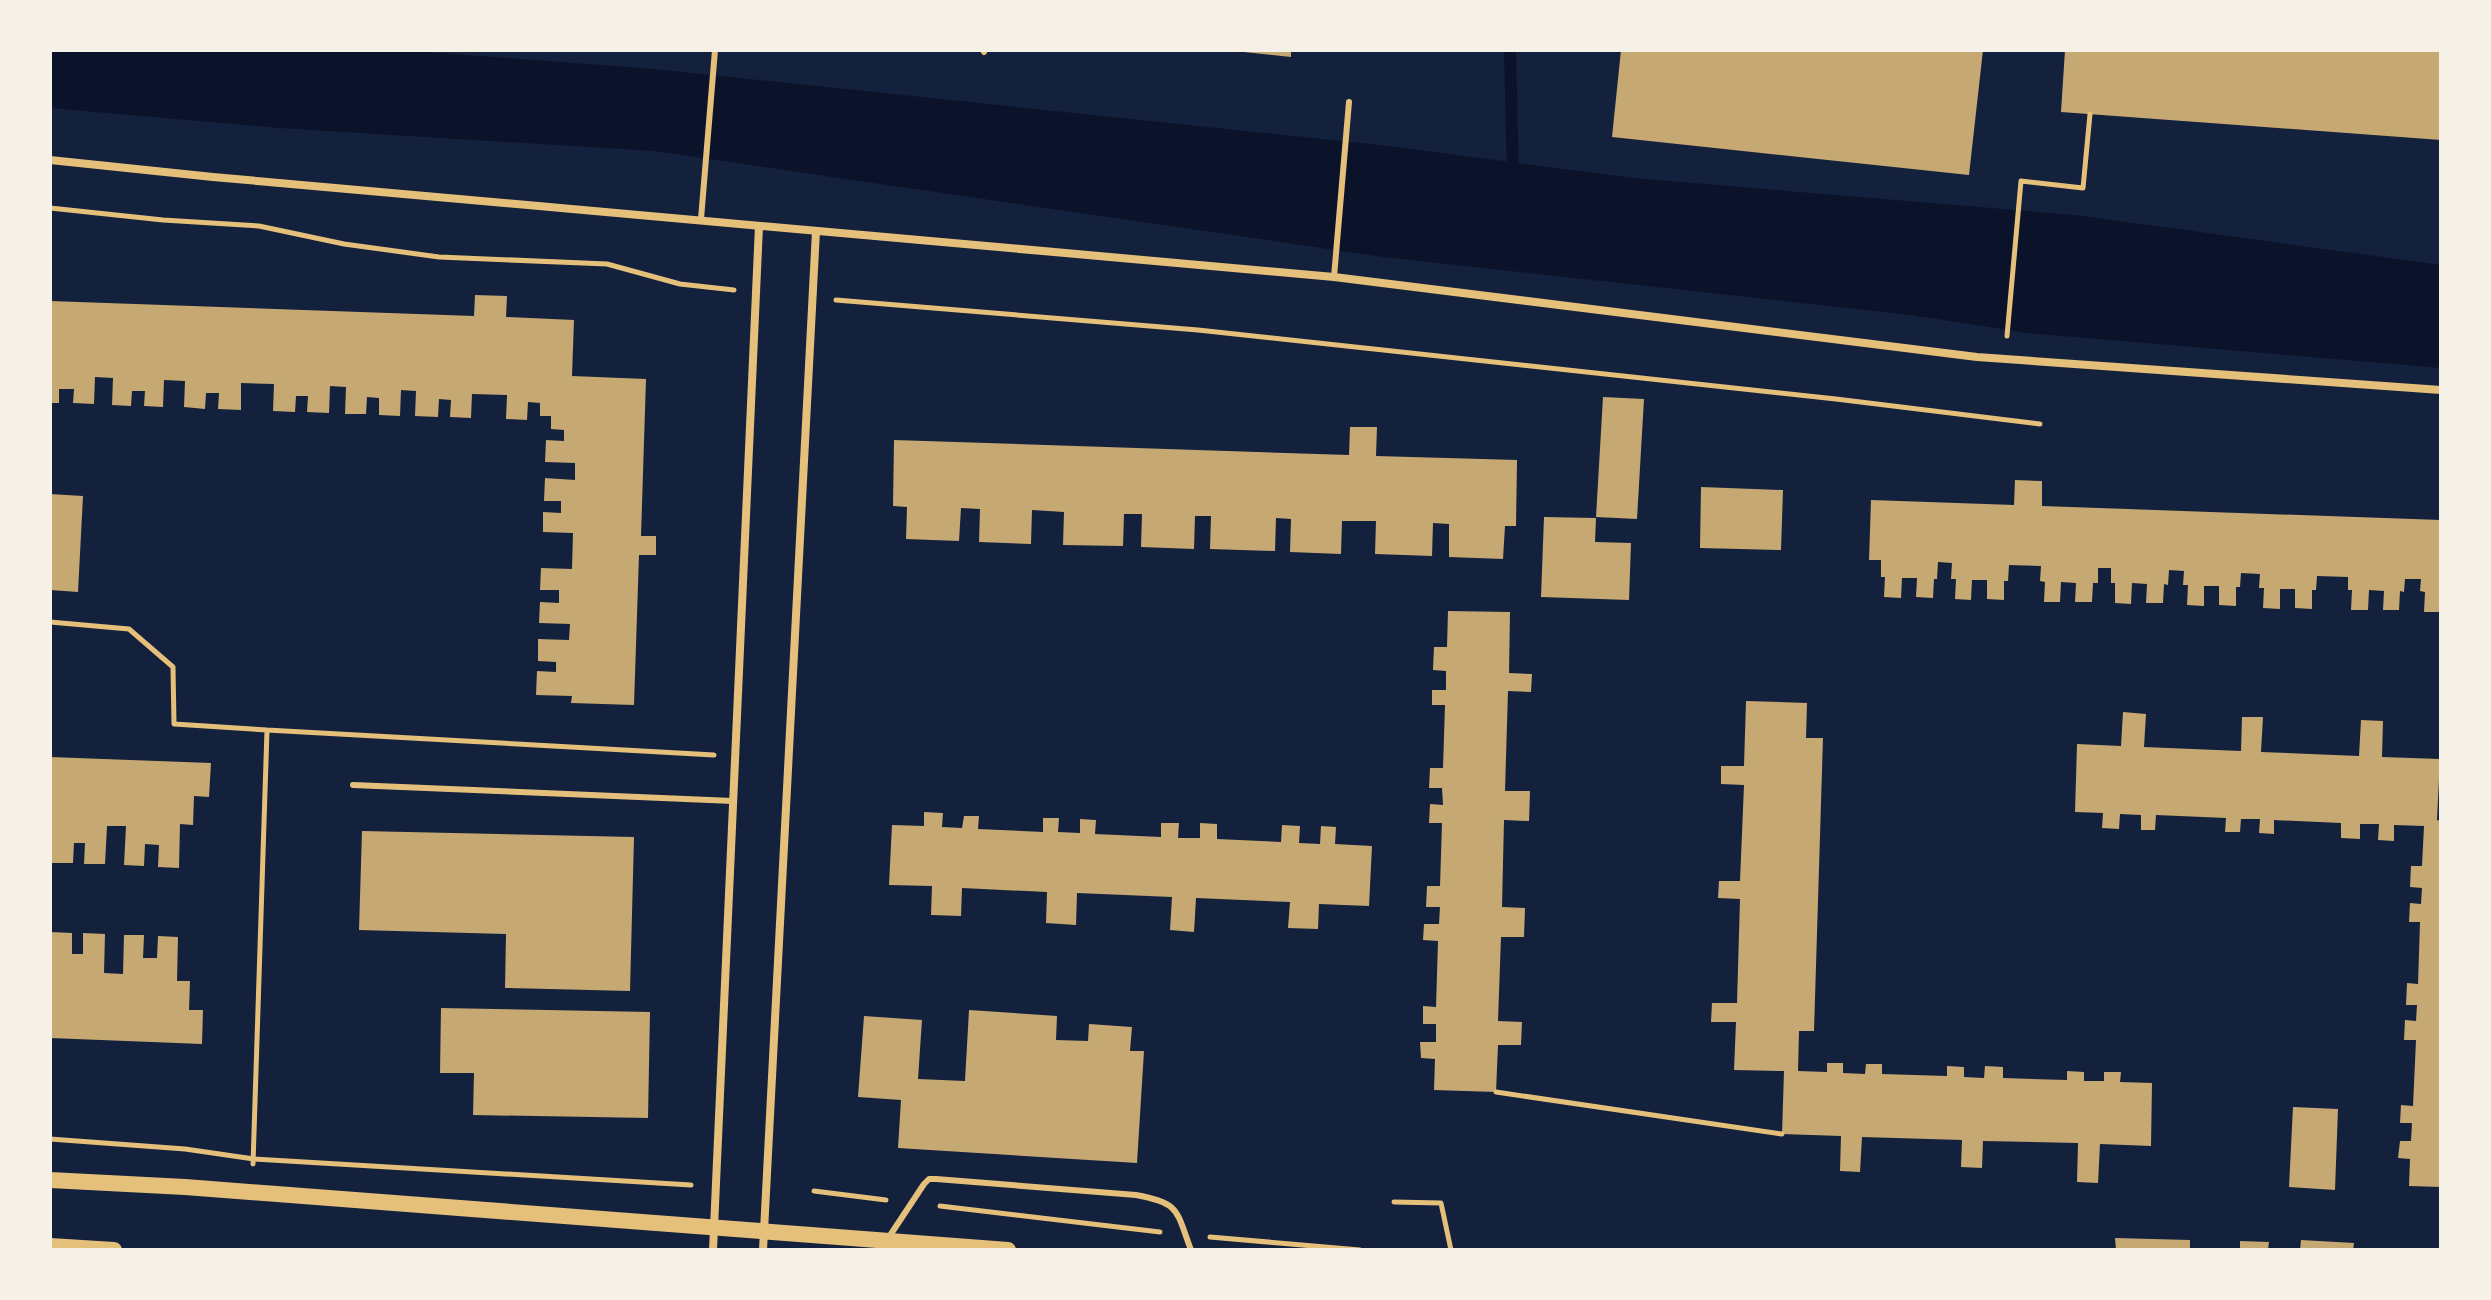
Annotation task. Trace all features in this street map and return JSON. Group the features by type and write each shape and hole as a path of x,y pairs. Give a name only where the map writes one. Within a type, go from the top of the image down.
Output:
{"main road":[{"path":"50,1180 1008,1250"},
{"path":"50,1246 114,1250"}],"street":[{"path":"50,160 1334,277 1977,357 2441,390"},
{"path":"713,1250 759,226"},
{"path":"763,1250 816,231"}],"lane":[{"path":"701,219 715,50"},
{"path":"1334,277 1349,102"},
{"path":"353,785 733,801"},
{"path":"887,1240 924,1184 929,1179 936,1179 1162,1199 1172,1205 1191,1250"}],"path":[{"path":"2007,336 2021,181 2083,188 2090,114"},
{"path":"50,208 259,226 344,244 439,257 607,264 680,284 756,293"},
{"path":"813,298 1198,330 2040,424"},
{"path":"50,622 129,629 173,667 174,724 735,756"},
{"path":"251,1193 267,730"},
{"path":"1496,1092 1782,1134"},
{"path":"50,1139 185,1149 254,1159 691,1185"},
{"path":"814,1191 1185,1235 1360,1250"},
{"path":"1394,1202 1441,1203 1451,1250"}],"water":[{"path":"50,50 400,50 654,69 1380,145 1633,178 2075,215 2441,265 2441,368 2027,333 1911,315 1383,257 654,151 279,128 50,108"}],"building":[{"path":"1291,50 1291,57 1244,52"},
{"path":"1621,50 1983,50 1969,175 1612,137"},
{"path":"2065,50 2441,50 2441,140 2061,112"},
{"path":"475,295 507,296 506,317 574,320 572,376 646,379 641,536 656,536 656,555 639,555 634,705 571,703 572,696 536,695 537,671 556,672 556,662 538,661 538,639 569,640 570,624 539,623 540,602 559,603 559,590 540,590 541,568 572,569 573,533 543,532 543,512 561,513 561,501 544,501 545,478 575,480 575,463 545,462 546,440 564,441 564,430 551,429 551,416 540,416 540,403 528,402 527,420 506,419 507,395 472,394 471,418 450,417 451,400 439,399 438,417 415,416 416,391 401,390 400,416 379,415 379,398 367,397 366,414 345,414 346,387 330,386 329,413 307,412 308,396 296,396 295,412 273,411 274,384 241,383 241,410 218,409 219,393 206,393 205,409 184,407 185,381 164,380 163,407 144,406 145,391 132,391 131,406 112,405 113,378 95,377 94,404 73,403 74,389 59,389 59,403 50,403 50,301 474,316"},
{"path":"1603,397 1644,399 1637,519 1596,517"},
{"path":"1350,427 1377,427 1376,456 1517,460 1516,526 1505,526 1503,559 1449,557 1449,524 1433,523 1432,556 1375,554 1376,521 1342,521 1341,554 1290,552 1291,519 1276,518 1275,551 1210,549 1211,516 1195,516 1194,549 1141,547 1142,514 1124,514 1123,546 1063,545 1064,512 1032,510 1031,544 979,542 980,509 961,508 959,541 906,539 907,507 893,506 894,440 1349,455"},
{"path":"2015,480 2042,481 2042,506 2441,520 2440,612 2424,612 2425,592 2420,591 2421,579 2405,579 2404,592 2400,591 2399,610 2383,610 2384,591 2369,590 2368,610 2351,610 2352,590 2348,590 2348,577 2317,576 2316,590 2312,590 2312,609 2295,608 2295,589 2280,589 2280,609 2263,608 2264,588 2259,588 2260,574 2241,573 2240,587 2236,587 2236,606 2219,605 2219,586 2204,586 2204,606 2187,605 2188,585 2183,585 2184,571 2169,570 2168,585 2164,584 2163,603 2146,603 2147,584 2132,583 2131,604 2115,603 2111,568 2098,568 2098,583 2093,583 2092,602 2075,602 2076,583 2061,582 2060,602 2044,602 2045,582 2040,581 2041,566 2009,565 2008,581 2004,581 2004,600 1987,599 1987,580 1972,580 1971,600 1955,599 1956,579 1951,579 1952,563 1938,562 1933,598 1916,597 1917,578 1902,578 1901,598 1884,597 1885,577 1881,577 1881,560 1869,560 1871,500 2014,505"},
{"path":"1701,487 1783,490 1781,550 1700,548"},
{"path":"50,494 83,496 78,592 50,590"},
{"path":"1544,517 1596,518 1595,542 1631,543 1629,600 1541,597"},
{"path":"1448,611 1510,612 1509,673 1532,674 1531,692 1508,691 1505,791 1530,791 1529,821 1504,820 1502,907 1525,908 1524,937 1501,937 1498,1021 1522,1022 1521,1045 1498,1045 1496,1092 1434,1090 1435,1059 1421,1058 1420,1042 1436,1042 1436,1024 1423,1024 1423,1006 1436,1007 1438,941 1423,940 1424,924 1439,924 1440,907 1426,907 1427,886 1440,886 1442,823 1429,823 1430,804 1443,805 1442,788 1429,788 1430,768 1443,768 1445,705 1432,705 1432,690 1446,690 1446,671 1433,670 1434,647 1447,647"},
{"path":"1746,701 1807,703 1806,738 1823,738 1814,1031 1799,1031 1798,1071 1827,1072 1827,1063 1843,1063 1843,1073 1865,1074 1866,1064 1882,1064 1882,1074 1947,1076 1947,1066 1964,1067 1964,1077 1984,1078 1985,1066 2003,1067 2003,1078 2067,1080 2067,1071 2084,1072 2084,1081 2104,1081 2104,1072 2121,1072 2120,1082 2152,1083 2151,1146 2100,1144 2098,1183 2077,1182 2078,1143 1983,1141 1982,1168 1961,1167 1962,1140 1862,1137 1860,1172 1840,1171 1841,1136 1782,1134 1784,1071 1734,1070 1736,1022 1711,1022 1712,1003 1737,1003 1740,899 1718,898 1719,881 1740,881 1744,785 1721,784 1721,766 1744,766"},
{"path":"2123,712 2146,714 2144,747 2241,751 2242,717 2263,717 2261,752 2359,756 2361,720 2383,721 2382,757 2440,759 2437,820 2441,821 2441,1187 2409,1186 2410,1159 2398,1158 2400,1141 2411,1141 2412,1123 2400,1123 2401,1105 2413,1106 2416,1040 2404,1040 2405,1020 2416,1021 2417,1005 2406,1005 2407,983 2418,984 2420,922 2409,922 2410,903 2421,904 2422,888 2410,887 2411,866 2422,866 2424,826 2394,825 2394,841 2378,840 2379,824 2360,824 2360,839 2341,838 2341,823 2274,820 2274,834 2259,833 2260,819 2241,819 2240,832 2225,832 2226,818 2156,815 2155,830 2141,830 2141,815 2120,814 2119,829 2102,828 2103,813 2075,812 2077,744 2121,746"},
{"path":"50,757 211,763 209,797 194,796 193,825 180,824 179,868 158,867 159,845 145,844 144,866 124,865 126,826 107,826 105,864 84,864 85,843 74,843 73,863 50,863"},
{"path":"924,812 943,813 942,827 962,828 964,816 979,816 978,829 1043,832 1043,818 1059,818 1058,832 1080,833 1080,819 1096,820 1095,834 1161,837 1161,823 1179,823 1178,838 1200,838 1200,823 1217,824 1217,839 1281,842 1282,825 1300,826 1299,843 1320,844 1321,826 1336,827 1335,844 1372,846 1369,906 1319,904 1318,929 1288,928 1290,902 1196,898 1194,932 1170,930 1172,897 1077,893 1076,925 1046,923 1047,892 962,888 961,916 931,915 932,886 889,885 892,825 924,826"},
{"path":"362,831 634,837 630,991 505,988 506,934 359,930"},
{"path":"50,932 72,933 72,954 83,954 83,933 105,934 104,973 123,974 124,935 144,935 143,958 157,958 158,936 178,937 177,981 190,981 189,1010 203,1010 202,1044 50,1038"},
{"path":"441,1008 650,1012 648,1118 473,1115 474,1073 440,1073"},
{"path":"969,1010 1057,1016 1056,1040 1088,1041 1089,1024 1132,1027 1130,1051 1144,1051 1137,1163 898,1148 901,1100 858,1097 864,1016 922,1020 918,1079 965,1081"},
{"path":"2293,1107 2338,1109 2335,1190 2289,1187"},
{"path":"2115,1238 2190,1240 2190,1250 2116,1250"},
{"path":"2301,1240 2354,1243 2353,1250 2300,1250"},
{"path":"2240,1241 2269,1242 2268,1250 2240,1250"}],"waterway":[{"path":"1510,50 1513,179"}]}
